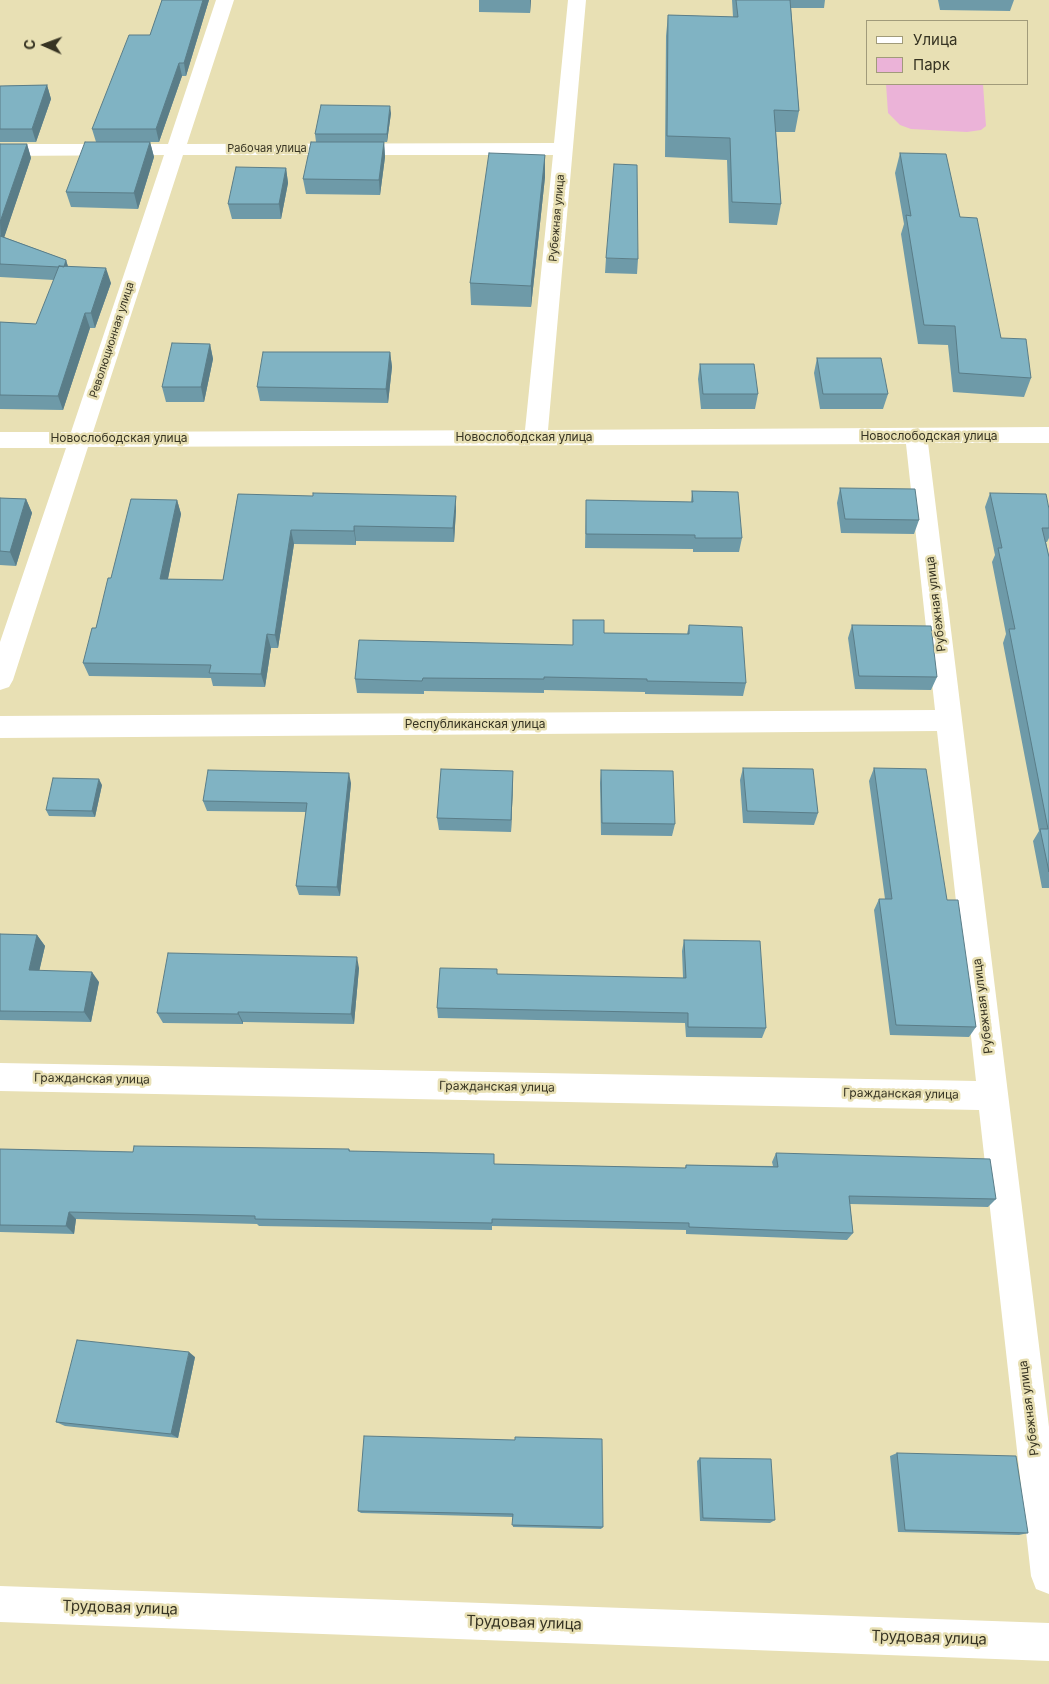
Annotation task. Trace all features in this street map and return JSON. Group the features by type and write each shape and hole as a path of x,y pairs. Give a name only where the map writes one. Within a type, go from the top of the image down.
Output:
{"street":[{"name":"Революционная улица","path":"0,680 225,0"},
{"name":"Рубежная улица","path":"536,437 577,0"},
{"name":"Рабочая улица","path":"0,150 563,149"},
{"name":"Новослободская улица","path":"0,440 80,438 1049,435"},
{"name":"Рубежная улица","path":"916,436 1049,1576"},
{"name":"Республиканская улица","path":"0,727 950,720"},
{"name":"Гражданская улица","path":"0,1077 993,1096"},
{"name":"Трудовая улица","path":"0,1604 1049,1642"}],"green space":[{"path":"886,85 983,85 986,126 981,130 967,132 911,129 900,125 888,113"}],"building":[{"path":"162,0 203,0 184,63 179,63 156,129 92,129 129,35 150,35"},
{"path":"736,0 790,0 799,111 774,110 781,204 732,202 730,138 667,136 668,15 738,17"},
{"path":"47,85 32,129 0,129 0,86"},
{"path":"321,105 390,106 387,134 315,134"},
{"path":"85,142 150,142 134,193 66,192"},
{"path":"311,142 384,142 379,180 303,179"},
{"path":"0,144 27,144 0,222"},
{"path":"489,153 545,155 531,286 470,283"},
{"path":"900,153 946,154 960,217 977,218 1001,338 1026,339 1031,378 959,373 955,326 924,325 906,215 911,216"},
{"path":"614,164 637,165 638,259 606,258"},
{"path":"236,167 286,168 279,204 228,204"},
{"path":"0,236 66,260 64,267 0,264"},
{"path":"59,266 106,268 91,313 85,313 58,396 0,395 0,322 36,324"},
{"path":"172,343 210,344 201,387 162,387"},
{"path":"263,352 390,352 386,389 257,387"},
{"path":"817,358 881,358 888,394 823,394"},
{"path":"700,364 754,364 758,394 703,394"},
{"path":"840,488 915,489 919,520 845,519"},
{"path":"692,491 738,492 742,538 695,538 695,535 586,534 586,500 693,502"},
{"path":"313,493 456,496 453,528 354,526 354,531 291,530 275,635 267,634 261,674 209,673 211,665 83,663 92,628 96,628 108,578 111,578 131,499 177,500 160,579 223,580 238,494 313,496"},
{"path":"990,493 1046,494 1049,509 1049,528 1042,528 1049,557 1049,872 1040,829 1048,829 1009,629 1015,629 998,548 1002,548"},
{"path":"0,498 26,499 10,552 0,551"},
{"path":"573,620 604,620 604,633 689,634 689,625 742,627 746,683 544,677 544,679 423,678 422,681 355,679 359,640 573,645"},
{"path":"852,625 931,626 937,677 859,676"},
{"path":"743,768 813,769 818,813 747,811"},
{"path":"874,768 926,769 947,900 958,900 976,1027 896,1025 879,899 892,899"},
{"path":"441,769 513,771 511,820 437,818"},
{"path":"208,770 349,773 337,887 296,886 307,803 203,801"},
{"path":"601,770 673,771 675,824 602,823"},
{"path":"53,778 99,779 92,811 46,810"},
{"path":"0,934 37,935 29,970 92,972 84,1012 0,1011"},
{"path":"684,940 760,941 766,1028 688,1027 688,1013 437,1008 440,968 497,969 497,974 686,978"},
{"path":"168,953 357,957 351,1014 157,1013"},
{"path":"134,1146 349,1149 349,1151 494,1154 494,1164 686,1168 686,1165 778,1167 776,1153 990,1159 996,1199 849,1196 853,1233 689,1227 689,1223 492,1219 492,1223 255,1219 255,1216 69,1212 66,1226 0,1225 0,1149 133,1152"},
{"path":"77,1340 189,1352 171,1434 56,1422"},
{"path":"364,1436 515,1440 515,1437 602,1439 603,1527 512,1525 513,1514 358,1511"},
{"path":"897,1453 1016,1456 1028,1533 905,1530"},
{"path":"700,1458 771,1459 775,1520 703,1518"}]}
